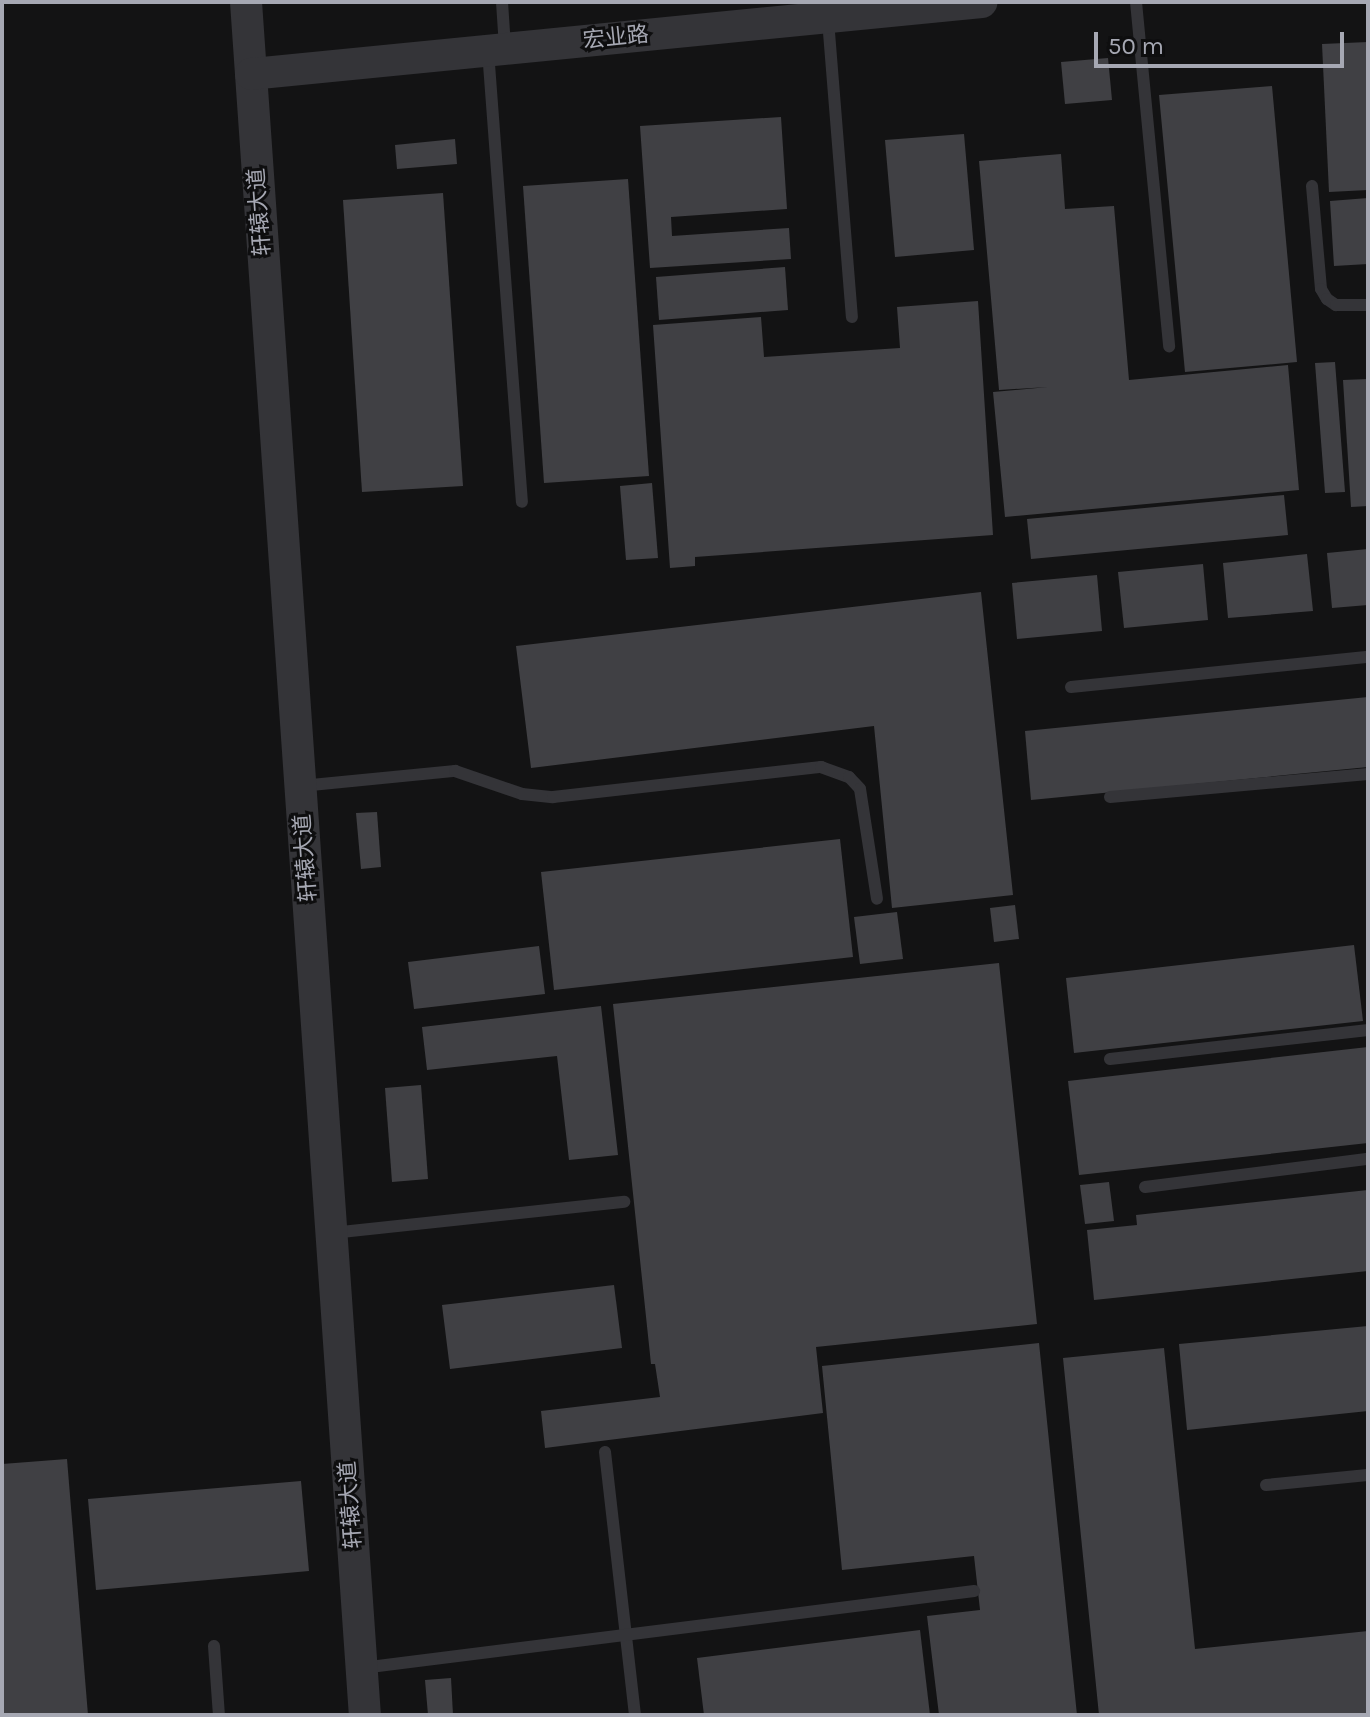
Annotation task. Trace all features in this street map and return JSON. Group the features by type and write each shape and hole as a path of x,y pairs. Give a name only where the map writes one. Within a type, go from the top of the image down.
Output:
{"street":[{"name":"轩辕大道","path":"246,2 365,1715"},
{"name":"宏业路","path":"251,74 981,2"}],"lane":[{"path":"502,2 497,50 522,502"},
{"path":"1136,2 1169,346"},
{"path":"828,17 852,317"},
{"path":"1312,186 1321,289 1327,299 1336,305 1368,305"},
{"path":"1071,687 1368,657"},
{"path":"301,786 455,771 522,794 553,797 821,767 849,777 860,789 877,899"},
{"path":"1110,797 1368,774"},
{"path":"1110,1059 1368,1030"},
{"path":"1145,1187 1368,1159"},
{"path":"332,1233 624,1202"},
{"path":"605,1452 635,1715"},
{"path":"1266,1485 1368,1475"},
{"path":"362,1668 974,1591"},
{"path":"214,1646 219,1715"}],"building":[{"path":"1368,42 1368,190 1329,192 1322,44"},
{"path":"1108,58 1112,100 1065,104 1061,62"},
{"path":"1272,86 1297,362 1185,372 1159,95"},
{"path":"781,117 787,209 671,217 672,236 789,228 791,259 650,268 640,126"},
{"path":"964,134 974,250 895,257 885,140"},
{"path":"455,139 457,164 397,169 395,145"},
{"path":"1061,154 1065,209 1114,206 1129,380 1288,365 1299,490 1005,517 993,392 1048,387 999,390 979,161"},
{"path":"628,179 649,476 544,483 523,186"},
{"path":"443,193 463,486 362,492 343,200"},
{"path":"1368,198 1368,264 1334,266 1330,201"},
{"path":"785,267 788,310 659,320 656,277"},
{"path":"978,301 993,535 695,557 695,566 670,568 653,325 761,317 764,357 900,348 897,307"},
{"path":"1335,362 1345,492 1325,493 1315,363"},
{"path":"1368,379 1368,506 1351,507 1343,380"},
{"path":"652,483 658,558 626,560 620,486"},
{"path":"1284,495 1288,535 1031,559 1027,519"},
{"path":"1368,549 1368,605 1332,608 1327,553"},
{"path":"1307,554 1313,611 1228,618 1223,563"},
{"path":"1203,564 1208,620 1124,628 1118,572"},
{"path":"1097,575 1102,631 1017,639 1012,583"},
{"path":"981,592 1013,895 892,908 874,726 531,768 516,646"},
{"path":"1368,697 1368,767 1031,800 1025,731"},
{"path":"377,812 381,867 361,869 356,813"},
{"path":"840,839 853,957 554,990 541,872"},
{"path":"1015,905 1019,939 994,942 990,908"},
{"path":"897,912 903,959 860,964 854,917"},
{"path":"1354,945 1363,1021 1074,1053 1066,978"},
{"path":"539,946 545,994 414,1009 408,962"},
{"path":"999,963 1037,1324 816,1347 823,1413 545,1448 541,1411 660,1397 655,1364 651,1364 613,1004"},
{"path":"601,1006 618,1155 569,1160 557,1056 427,1070 422,1027"},
{"path":"1368,1047 1368,1143 1079,1175 1068,1081"},
{"path":"421,1085 428,1179 392,1182 385,1088"},
{"path":"1109,1182 1114,1221 1085,1224 1080,1185"},
{"path":"1368,1190 1368,1271 1094,1300 1087,1230 1137,1225 1136,1215"},
{"path":"614,1285 622,1348 450,1369 442,1305"},
{"path":"1368,1326 1368,1411 1187,1430 1179,1344"},
{"path":"1039,1343 1077,1715 939,1715 927,1616 980,1610 974,1556 842,1570 822,1366"},
{"path":"1164,1348 1195,1649 1368,1631 1368,1713 1099,1715 1063,1358"},
{"path":"67,1459 88,1715 2,1715 2,1464"},
{"path":"301,1481 309,1571 96,1590 88,1499"},
{"path":"920,1630 930,1715 704,1715 697,1658"},
{"path":"451,1678 453,1715 428,1715 425,1680"}]}
